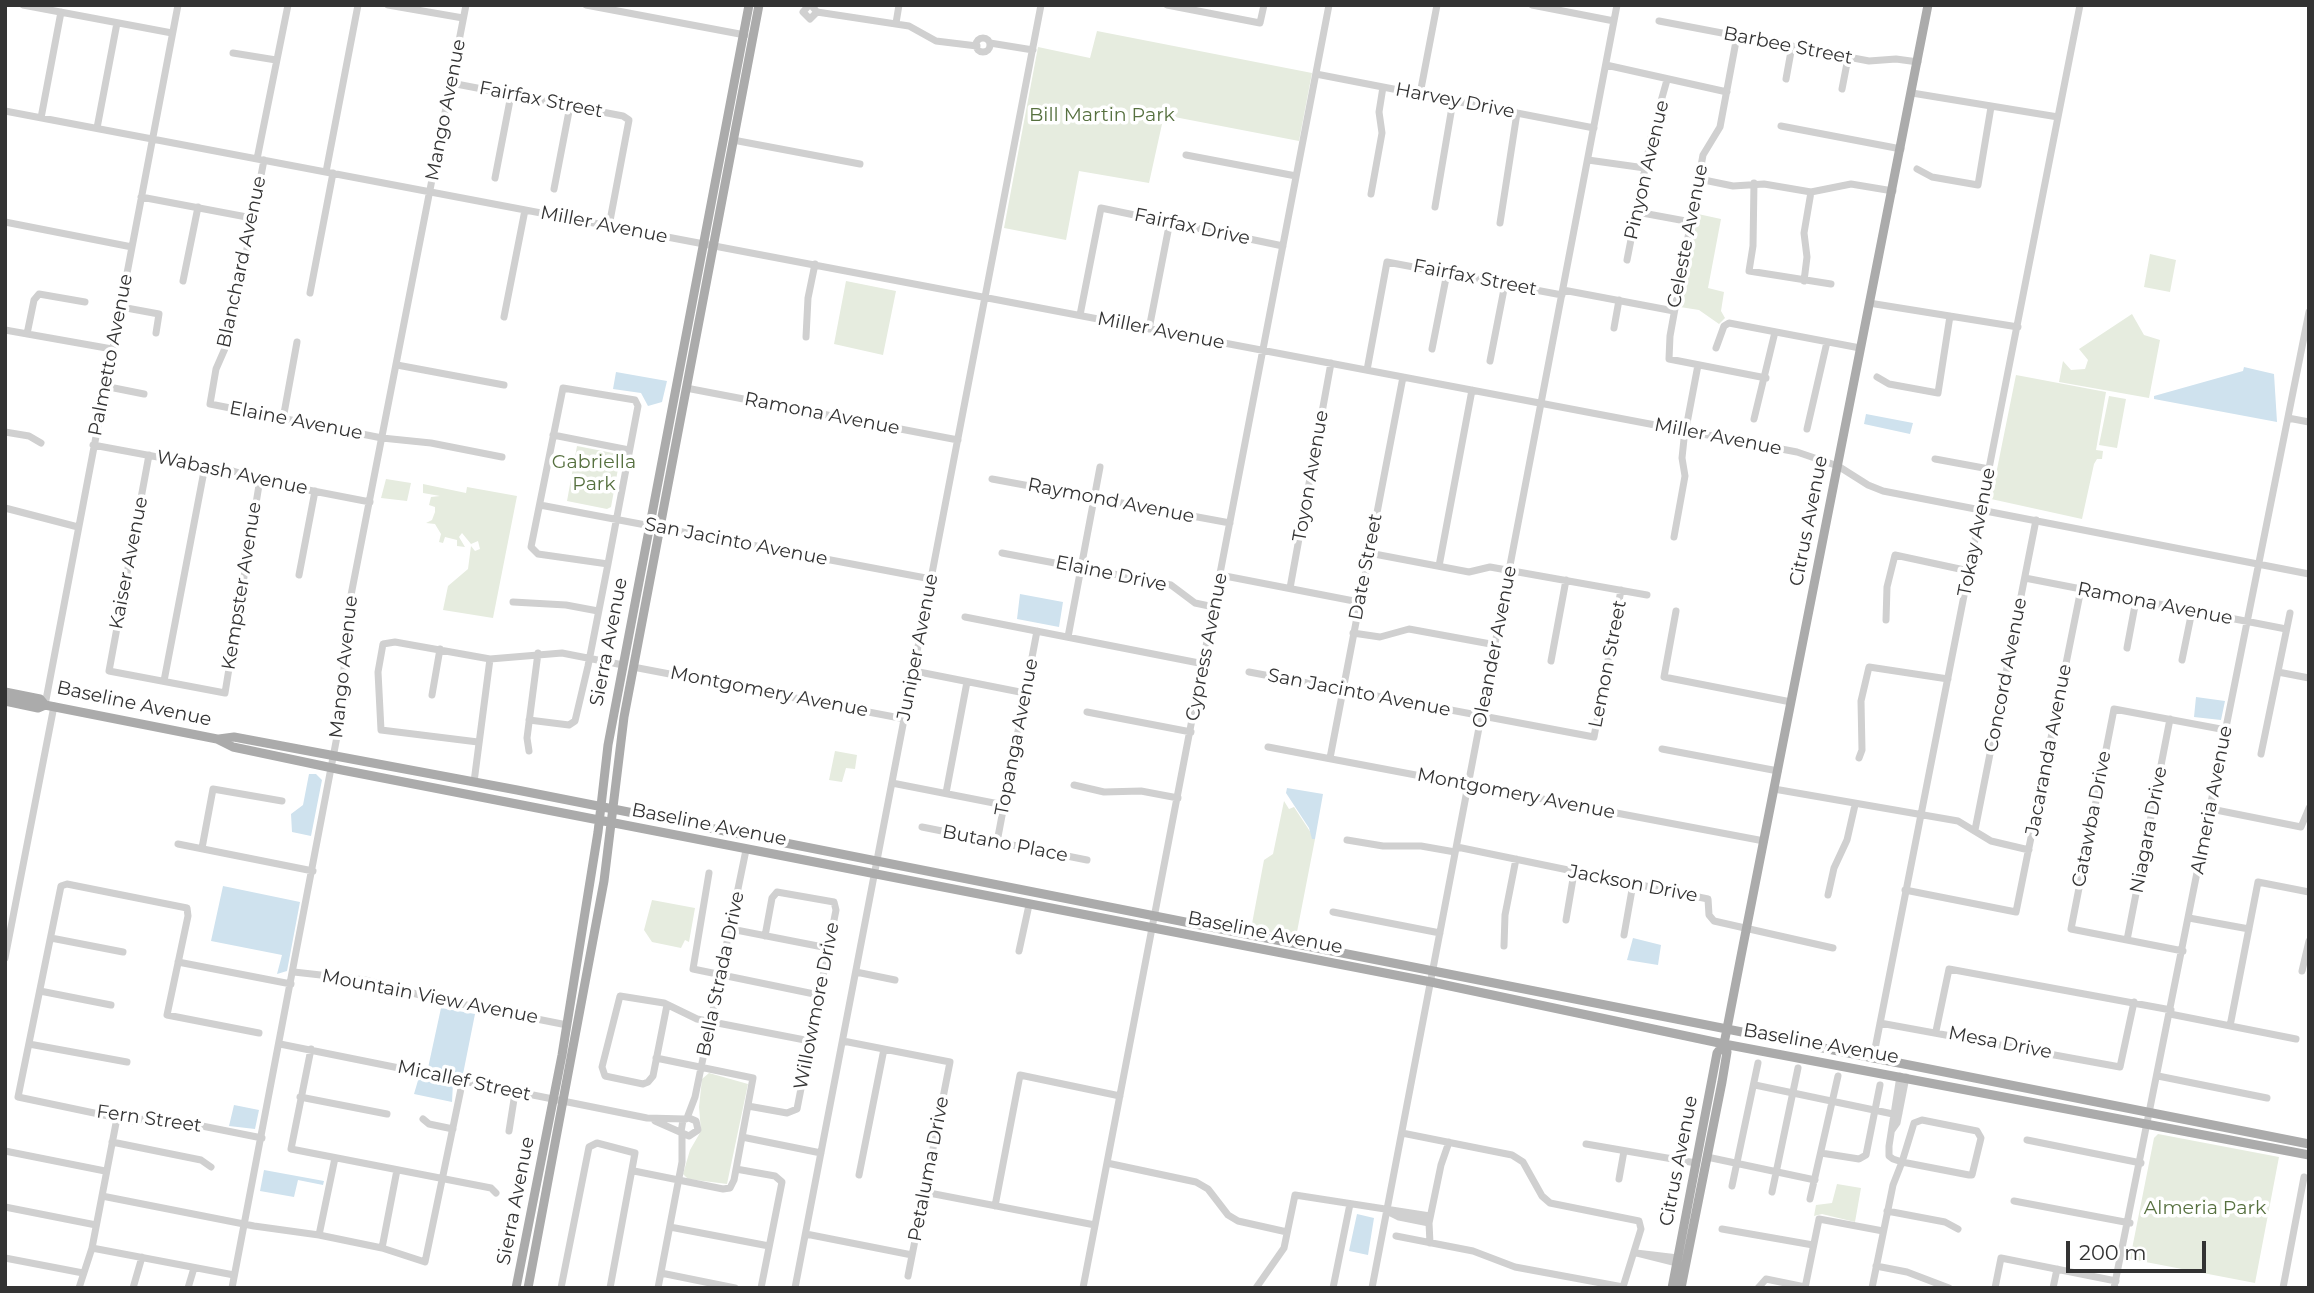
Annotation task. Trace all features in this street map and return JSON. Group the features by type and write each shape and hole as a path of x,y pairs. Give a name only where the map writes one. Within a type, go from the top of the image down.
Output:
{"main road":[{"name":"Sierra Avenue","path":"528,1288 564,1102 611,824 633,667 686,388 749,5"},
{"name":"Sierra Avenue","path":"516,1288 567,1025 599,822 608,745 649,525 733,140 759,5"},
{"name":"Citrus Avenue","path":"1681,1288 1726,1055 1724,1044 1746,928 1928,5"},
{"name":"Baseline Avenue","path":"5,692 40,699 49,706 217,739 233,747 332,768 1431,982 1724,1044 1903,1077 2309,1144"},
{"path":"5,701 38,708 49,706"},
{"name":"Baseline Avenue","path":"217,739 234,737 474,782 1433,971 1872,1059 2309,1155"},
{"name":"Citrus Avenue","path":"1672,1288 1717,1053 1724,1044"}],"street":[{"path":"23,5 172,33"},
{"name":"Palmetto Avenue","path":"5,958 78,527 178,5"},
{"name":"Blanchard Avenue","path":"209,404 216,369 230,337 253,218 276,60 288,5"},
{"path":"310,293 358,5"},
{"path":"388,5 463,18"},
{"name":"Mango Avenue","path":"232,1288 343,705 345,626 466,5"},
{"path":"586,5 745,35"},
{"path":"896,23 899,5"},
{"name":"Juniper Avenue","path":"795,1288 1041,5"},
{"path":"1167,5 1260,23 1264,5"},
{"name":"Cypress Avenue","path":"1083,1288 1329,5"},
{"path":"1420,94 1437,5"},
{"path":"1532,5 1614,21"},
{"name":"Oleander Avenue","path":"1372,1288 1617,5"},
{"name":"Tokay Avenue","path":"1872,1059 2080,5"},
{"path":"809,7 919,29 936,41 977,46 981,39 1033,50"},
{"path":"41,118 61,12"},
{"name":"Barbee Street","path":"1659,21 1848,58 1918,62"},
{"path":"97,128 117,23"},
{"name":"Celeste Avenue","path":"1699,365 1669,359 1674,311 1703,155 1720,127 1738,36"},
{"path":"1786,79 1793,47"},
{"path":"233,53 276,60"},
{"path":"1842,89 1848,58"},
{"path":"1606,65 1727,92"},
{"name":"Harvey Drive","path":"1316,74 1594,128"},
{"name":"Pinyon Avenue","path":"1627,260 1645,168 1667,80"},
{"name":"Fairfax Street","path":"451,83 629,120 608,226"},
{"path":"1371,194 1382,134 1379,112 1384,87"},
{"path":"1912,93 2058,117"},
{"path":"495,178 511,95"},
{"path":"1435,207 1453,101"},
{"path":"554,189 570,106"},
{"path":"1917,169 1931,177 1978,186 1991,107"},
{"name":"Miller Avenue","path":"5,111 1686,430 1809,455 1838,466 1883,491 2309,573"},
{"path":"1500,223 1517,113"},
{"path":"1781,126 1901,149"},
{"path":"733,140 860,164"},
{"path":"1186,155 1296,176"},
{"path":"1588,160 1645,168"},
{"path":"1699,179 1733,186 1754,183 1811,192 1851,184 1893,191"},
{"path":"1754,183 1754,246 1749,271 1831,284"},
{"path":"1804,281 1807,257 1804,233 1811,192"},
{"path":"141,197 253,218"},
{"path":"183,281 198,207"},
{"name":"Fairfax Drive","path":"1080,315 1101,208 1283,246"},
{"path":"505,317 525,210"},
{"path":"1637,212 1691,222"},
{"path":"1149,328 1170,221"},
{"path":"5,222 132,247"},
{"name":"Fairfax Street","path":"1367,370 1387,262 1674,311"},
{"path":"806,337 808,298 814,264"},
{"path":"1432,349 1447,273"},
{"path":"1490,361 1505,284"},
{"path":"27,334 34,300 39,295 85,302"},
{"path":"1614,328 1619,300"},
{"path":"1869,303 2018,327"},
{"path":"121,307 159,314 156,333"},
{"name":"Almeria Avenue","path":"2115,1284 2130,1223 2309,312"},
{"path":"1877,377 1889,384 1938,393 1950,316"},
{"path":"1716,348 1724,326 1729,323 1860,348"},
{"path":"5,330 112,349"},
{"path":"1755,419 1775,332"},
{"path":"283,419 297,342"},
{"path":"1807,429 1827,342"},
{"name":"Toyon Avenue","path":"1290,588 1331,363"},
{"path":"397,365 505,386"},
{"path":"1674,537 1685,476 1682,458 1686,430 1699,365 1766,378"},
{"name":"Date Street","path":"1330,758 1403,377"},
{"path":"104,386 144,394"},
{"path":"529,720 573,724 589,658 608,565 638,406 635,400 563,388 532,550 538,554 608,565"},
{"name":"Ramona Avenue","path":"686,388 958,440"},
{"path":"1439,566 1472,390"},
{"name":"Elaine Avenue","path":"209,404 382,438 431,443 502,457"},
{"path":"2288,418 2309,422"},
{"path":"5,432 29,436 41,443"},
{"path":"553,435 629,450"},
{"name":"Wabash Avenue","path":"93,445 370,502"},
{"name":"Kaiser Avenue","path":"149,456 109,671 164,681"},
{"path":"1935,459 1989,469"},
{"path":"164,681 205,466"},
{"path":"1068,637 1100,467"},
{"name":"Kempster Avenue","path":"164,681 225,692 260,479"},
{"name":"Raymond Avenue","path":"992,479 1230,523"},
{"path":"299,576 315,491"},
{"name":"San Jacinto Avenue","path":"540,505 931,579"},
{"path":"5,508 78,527"},
{"name":"Concord Avenue","path":"1975,830 2036,520"},
{"name":"Elaine Drive","path":"1002,553 1171,585 1195,603 1214,607"},
{"path":"1369,553 1469,572 1490,566 1647,595"},
{"path":"1886,620 1886,587 1895,555 1969,571"},
{"path":"1220,575 1360,601"},
{"name":"Ramona Avenue","path":"2025,578 2286,629"},
{"path":"1551,661 1566,580"},
{"name":"Jacaranda Avenue","path":"1906,890 2016,912 2081,589"},
{"name":"Lemon Street","path":"1594,737 1621,590"},
{"path":"2126,648 2136,600"},
{"path":"513,603 566,605 598,611"},
{"path":"1676,611 1664,677 1791,702"},
{"path":"2182,660 2192,611"},
{"path":"2261,754 2290,613"},
{"path":"965,617 1203,664"},
{"path":"1353,633 1380,637 1409,629 1496,645"},
{"name":"Topanga Avenue","path":"998,842 1037,631"},
{"path":"478,742 381,730 378,672 383,643 387,641 490,659 562,653 623,665"},
{"path":"432,695 440,649"},
{"path":"529,751 529,720 538,653"},
{"path":"474,782 490,659"},
{"name":"Montgomery Avenue","path":"633,667 905,719"},
{"path":"1859,758 1862,750 1861,701 1868,667 1948,679"},
{"path":"914,671 1026,693"},
{"name":"San Jacinto Avenue","path":"1249,672 1594,737"},
{"path":"2278,672 2309,678"},
{"path":"947,793 967,682"},
{"name":"Catawba Drive","path":"2127,940 2071,929 2114,709 2171,719"},
{"path":"1087,712 1191,732"},
{"path":"2171,719 2226,730"},
{"name":"Niagara Drive","path":"2127,940 2171,719"},
{"name":"Montgomery Avenue","path":"1268,747 1764,841"},
{"path":"1662,749 1778,771"},
{"path":"892,783 1004,805"},
{"path":"1074,785 1104,792 1141,791 1178,798"},
{"path":"202,848 213,789 282,801"},
{"path":"1774,789 1958,821 1991,841 2029,850"},
{"path":"1828,895 1834,868 1845,847 1855,805"},
{"path":"2211,809 2301,827 2309,808"},
{"name":"Butano Place","path":"922,827 1087,860"},
{"name":"Jackson Drive","path":"1347,840 1456,850 1516,859 1708,899 1709,915 1714,921 1833,948"},
{"path":"178,844 313,871"},
{"name":"Bella Strada Drive","path":"686,1118 695,1097 702,1067 746,850"},
{"path":"1504,946 1505,915 1516,859"},
{"path":"709,873 693,969 819,995"},
{"path":"1566,920 1574,873"},
{"path":"2230,1026 2258,882 2309,892"},
{"path":"127,1062 29,1044 60,889 64,884 187,908 189,913 167,1015 259,1033"},
{"path":"1624,934 1633,884"},
{"name":"Willowmore Drive","path":"748,1105 787,1113 797,1109 836,910 834,902 777,892 772,898 765,936"},
{"path":"1019,951 1029,905"},
{"path":"1333,912 1440,933"},
{"path":"2189,918 2249,929"},
{"path":"731,929 828,948"},
{"path":"51,938 123,952"},
{"path":"2127,940 2183,951"},
{"path":"2302,971 2309,941"},
{"path":"178,962 291,984"},
{"path":"1936,1031 1949,969 2134,1002 2296,1039"},
{"name":"Mountain View Avenue","path":"294,972 353,978 430,998 567,1025"},
{"path":"856,972 895,980"},
{"path":"40,991 111,1005"},
{"path":"667,1005 648,1082 643,1084 606,1076 602,1067 620,996 667,1005 697,1019 810,1041"},
{"name":"Mesa Drive","path":"1880,1023 1936,1031 2120,1067 2134,1002"},
{"path":"843,1041 884,1049 859,1175"},
{"name":"Fern Street","path":"29,1044 19,1097 117,1118 136,1121 157,1117 262,1138"},
{"name":"Micallef Street","path":"280,1044 647,1118 686,1118"},
{"path":"311,1049 291,1149 491,1188 496,1193"},
{"name":"Petaluma Drive","path":"884,1049 950,1062 908,1276"},
{"path":"634,1171 730,1188 736,1169 753,1078 656,1058"},
{"path":"1732,1186 1758,1063"},
{"path":"1772,1192 1798,1068"},
{"path":"995,1206 1020,1075 1120,1096"},
{"path":"1810,1199 1838,1076"},
{"path":"2158,1076 2267,1098"},
{"path":"1872,1288 1898,1161 1914,1123 1922,1120 1978,1132 1981,1138 1972,1175 1898,1161 1889,1156 1903,1077"},
{"path":"102,1196 245,1224 320,1235 382,1248 407,1259 422,1262 428,1260 463,1079"},
{"path":"1755,1085 1896,1112"},
{"path":"1821,1153 1859,1160 1867,1155 1880,1110 1880,1085"},
{"path":"509,1131 515,1093"},
{"path":"300,1097 387,1114"},
{"name":"Bella Strada Drive","path":"695,1097 698,1124"},
{"path":"79,1288 92,1248 117,1118"},
{"name":"Micallef Street","path":"647,1118 682,1133"},
{"path":"658,1288 682,1162 680,1124 686,1118 698,1124 697,1132 682,1162"},
{"path":"424,1119 429,1124 453,1129"},
{"path":"682,1133 689,1136 697,1132"},
{"path":"1396,1236 1473,1251 1515,1267 1623,1287 1629,1261 1636,1253 1642,1229 1639,1221 1550,1203 1518,1158 1402,1133"},
{"path":"742,1137 821,1153"},
{"path":"2027,1140 2141,1163"},
{"path":"112,1142 201,1160 211,1167"},
{"path":"1430,1243 1430,1219 1449,1142"},
{"path":"561,1288 589,1147 597,1143 635,1153 634,1171 610,1288"},
{"path":"1586,1144 1696,1163"},
{"path":"1619,1179 1624,1151"},
{"path":"5,1152 105,1171"},
{"path":"1707,1157 1815,1180"},
{"path":"320,1235 335,1158"},
{"path":"1107,1163 1201,1184 1238,1221 1287,1232"},
{"path":"736,1169 775,1176 782,1182 761,1288"},
{"path":"382,1248 397,1170"},
{"path":"2284,1288 2304,1177"},
{"path":"924,1192 1095,1225"},
{"path":"1256,1288 1280,1254 1295,1195 1430,1219"},
{"path":"2014,1200 2130,1223"},
{"path":"1334,1288 1350,1204"},
{"path":"5,1207 96,1225"},
{"path":"1887,1211 1945,1223 1958,1229"},
{"path":"1758,1288 1766,1279 1805,1288 1819,1219 1883,1231"},
{"path":"670,1227 769,1246"},
{"path":"1722,1229 1813,1245"},
{"path":"806,1234 912,1255"},
{"path":"92,1248 234,1275"},
{"path":"1636,1253 1677,1260"},
{"path":"133,1288 142,1257"},
{"path":"5,1258 83,1273"},
{"path":"1995,1288 2001,1258 2115,1284"},
{"path":"1876,1266 1907,1272 1949,1288"},
{"path":"188,1288 194,1268"},
{"path":"2053,1288 2057,1269"},
{"path":"661,1273 735,1288"}],"green space":[{"name":"Bill Martin Park","path":"1097,31 1312,73 1299,141 1164,115 1149,183 1079,171 1066,240 1004,228 1038,47 1090,58"},
{"path":"1698,214 1721,219 1708,288 1724,292 1721,311 1725,318 1719,324 1699,310 1680,307"},
{"path":"2150,254 2176,260 2170,292 2144,287"},
{"path":"846,281 896,291 883,355 834,344"},
{"path":"2132,314 2144,335 2160,340 2149,398 2059,382 2063,361 2071,370 2085,369 2088,360 2079,349"},
{"path":"2016,375 2106,392 2096,450 2103,451 2102,459 2097,459 2094,464 2082,519 1991,499"},
{"path":"2109,396 2126,399 2117,448 2099,445"},
{"name":"Gabriella Park","path":"577,446 618,454 620,458 611,507 607,509 567,501"},
{"path":"386,479 411,483 407,501 381,498"},
{"path":"423,484 466,493 467,487 517,496 493,618 443,610 448,586 468,569 471,546 475,551 480,549 478,541 471,544 462,533 459,537 465,547 457,546 457,540 445,537 443,543 439,542 441,534 435,524 426,523 432,520 435,512 435,507 429,505 431,497 440,496 423,493"},
{"path":"835,751 857,755 855,769 846,768 842,782 829,780"},
{"path":"1284,801 1289,809 1294,807 1315,839 1296,937 1251,929 1264,860 1273,854"},
{"path":"652,900 695,908 689,942 685,940 681,948 652,942 644,930"},
{"path":"709,1073 748,1084 727,1184 688,1179 683,1174 690,1150 701,1131 699,1107 702,1079"},
{"name":"Almeria Park","path":"2158,1134 2279,1157 2255,1283 2130,1259 2154,1138"},
{"path":"1837,1184 1861,1188 1855,1222 1822,1214 1814,1216 1816,1205 1832,1203"}],"water":[{"path":"2244,367 2274,374 2277,422 2154,399 2154,396 2243,371"},
{"path":"616,372 667,381 662,402 648,406 641,393 613,389"},
{"path":"1866,414 1913,423 1910,434 1864,424"},
{"path":"1020,594 1063,602 1059,627 1017,619"},
{"path":"2196,697 2225,701 2221,720 2194,717"},
{"path":"309,774 316,774 322,780 311,836 292,832 291,814 303,805"},
{"path":"1287,788 1323,794 1315,839 1312,839 1309,828 1286,793"},
{"path":"223,886 300,902 287,971 277,974 282,955 211,941"},
{"path":"1633,938 1661,945 1658,965 1627,960"},
{"path":"441,1008 475,1014 463,1074 428,1068"},
{"path":"419,1077 453,1083 452,1102 414,1094"},
{"path":"234,1105 259,1110 255,1129 229,1126"},
{"path":"264,1170 324,1181 323,1185 298,1180 294,1197 260,1191"},
{"path":"1357,1214 1374,1218 1368,1255 1349,1251"}]}
